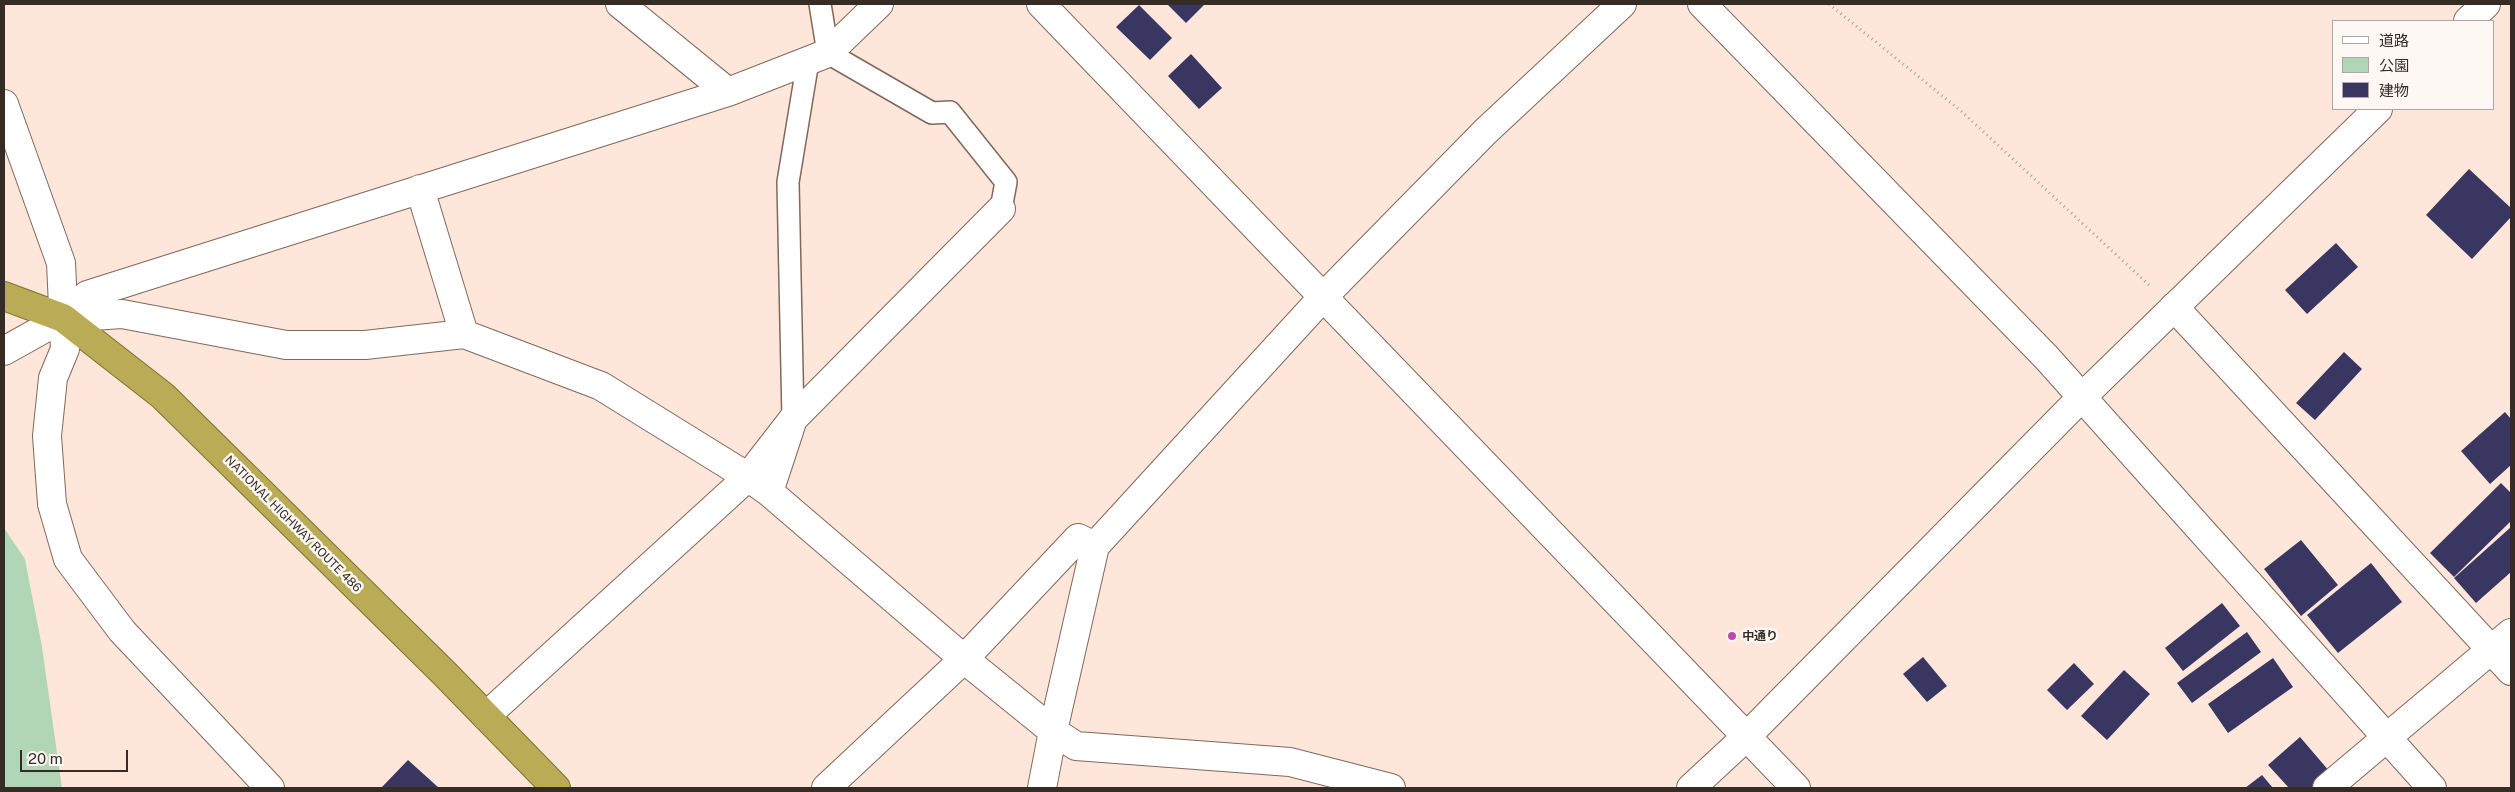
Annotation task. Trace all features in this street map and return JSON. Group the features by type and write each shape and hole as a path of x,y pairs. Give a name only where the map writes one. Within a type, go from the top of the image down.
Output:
{"highway":[{"name":"NATIONAL HIGHWAY ROUTE 486","path":"4,296 64,318 163,396 486,716 556,788"}],"street":[{"path":"620,4 728,92"},
{"path":"4,351 64,318 87,295 728,92 818,57 879,4"},
{"path":"1041,4 1796,788"},
{"path":"1042,788 1095,546 1323,297 1486,132 1622,4"},
{"path":"1702,4 2046,357 2080,398 2432,788"},
{"path":"2469,20 2486,4"},
{"path":"4,104 61,264 65,349 53,378 47,436 52,504 68,559 122,631 270,788"},
{"path":"1691,788 1746,737 2080,398 2377,110"},
{"path":"420,189 464,334"},
{"path":"486,716 759,485 793,419 1001,209"},
{"path":"2174,307 2501,641 2511,671"},
{"path":"64,318 122,314 286,345 365,345 464,334 601,386 759,485 964,659 1053,731 1076,746 1290,762 1349,783 1390,788"},
{"path":"826,788 964,659 1078,538 1095,546"},
{"path":"2327,788 2501,641"}],"lane":[{"path":"793,419 788,182 818,57 820,4"},
{"path":"818,57 932,114 950,112 1006,182 1001,209"}],"path":[{"path":"1828,4 1961,111 2174,307"}],"green space":[{"path":"4,528 25,559 42,647 62,788 4,788"}],"building":[{"path":"1167,4 1205,4 1186,23"},
{"path":"1139,5 1172,38 1150,60 1116,27"},
{"path":"1191,54 1222,88 1199,109 1168,76"},
{"path":"2469,169 2511,208 2511,217 2472,259 2426,215"},
{"path":"2336,243 2358,267 2307,314 2285,290"},
{"path":"2344,352 2362,369 2315,420 2296,403"},
{"path":"2505,412 2511,419 2511,465 2490,484 2461,451"},
{"path":"2501,483 2511,493 2511,521 2454,577 2430,553"},
{"path":"2511,527 2511,572 2476,603 2454,578"},
{"path":"2301,540 2338,585 2301,616 2264,569"},
{"path":"2371,563 2402,602 2338,653 2307,615"},
{"path":"2222,603 2240,626 2183,671 2165,648"},
{"path":"2247,632 2261,652 2192,703 2177,683"},
{"path":"1923,657 1947,686 1927,702 1903,674"},
{"path":"2273,658 2293,687 2228,733 2208,704"},
{"path":"2074,663 2094,684 2067,710 2047,690"},
{"path":"2124,670 2150,694 2107,740 2081,716"},
{"path":"2300,737 2330,772 2311,788 2289,788 2268,765"},
{"path":"408,760 439,788 381,788"},
{"path":"2262,775 2273,788 2245,788"}],"place":[{"name":"中通り","path":"1732,636"}]}
